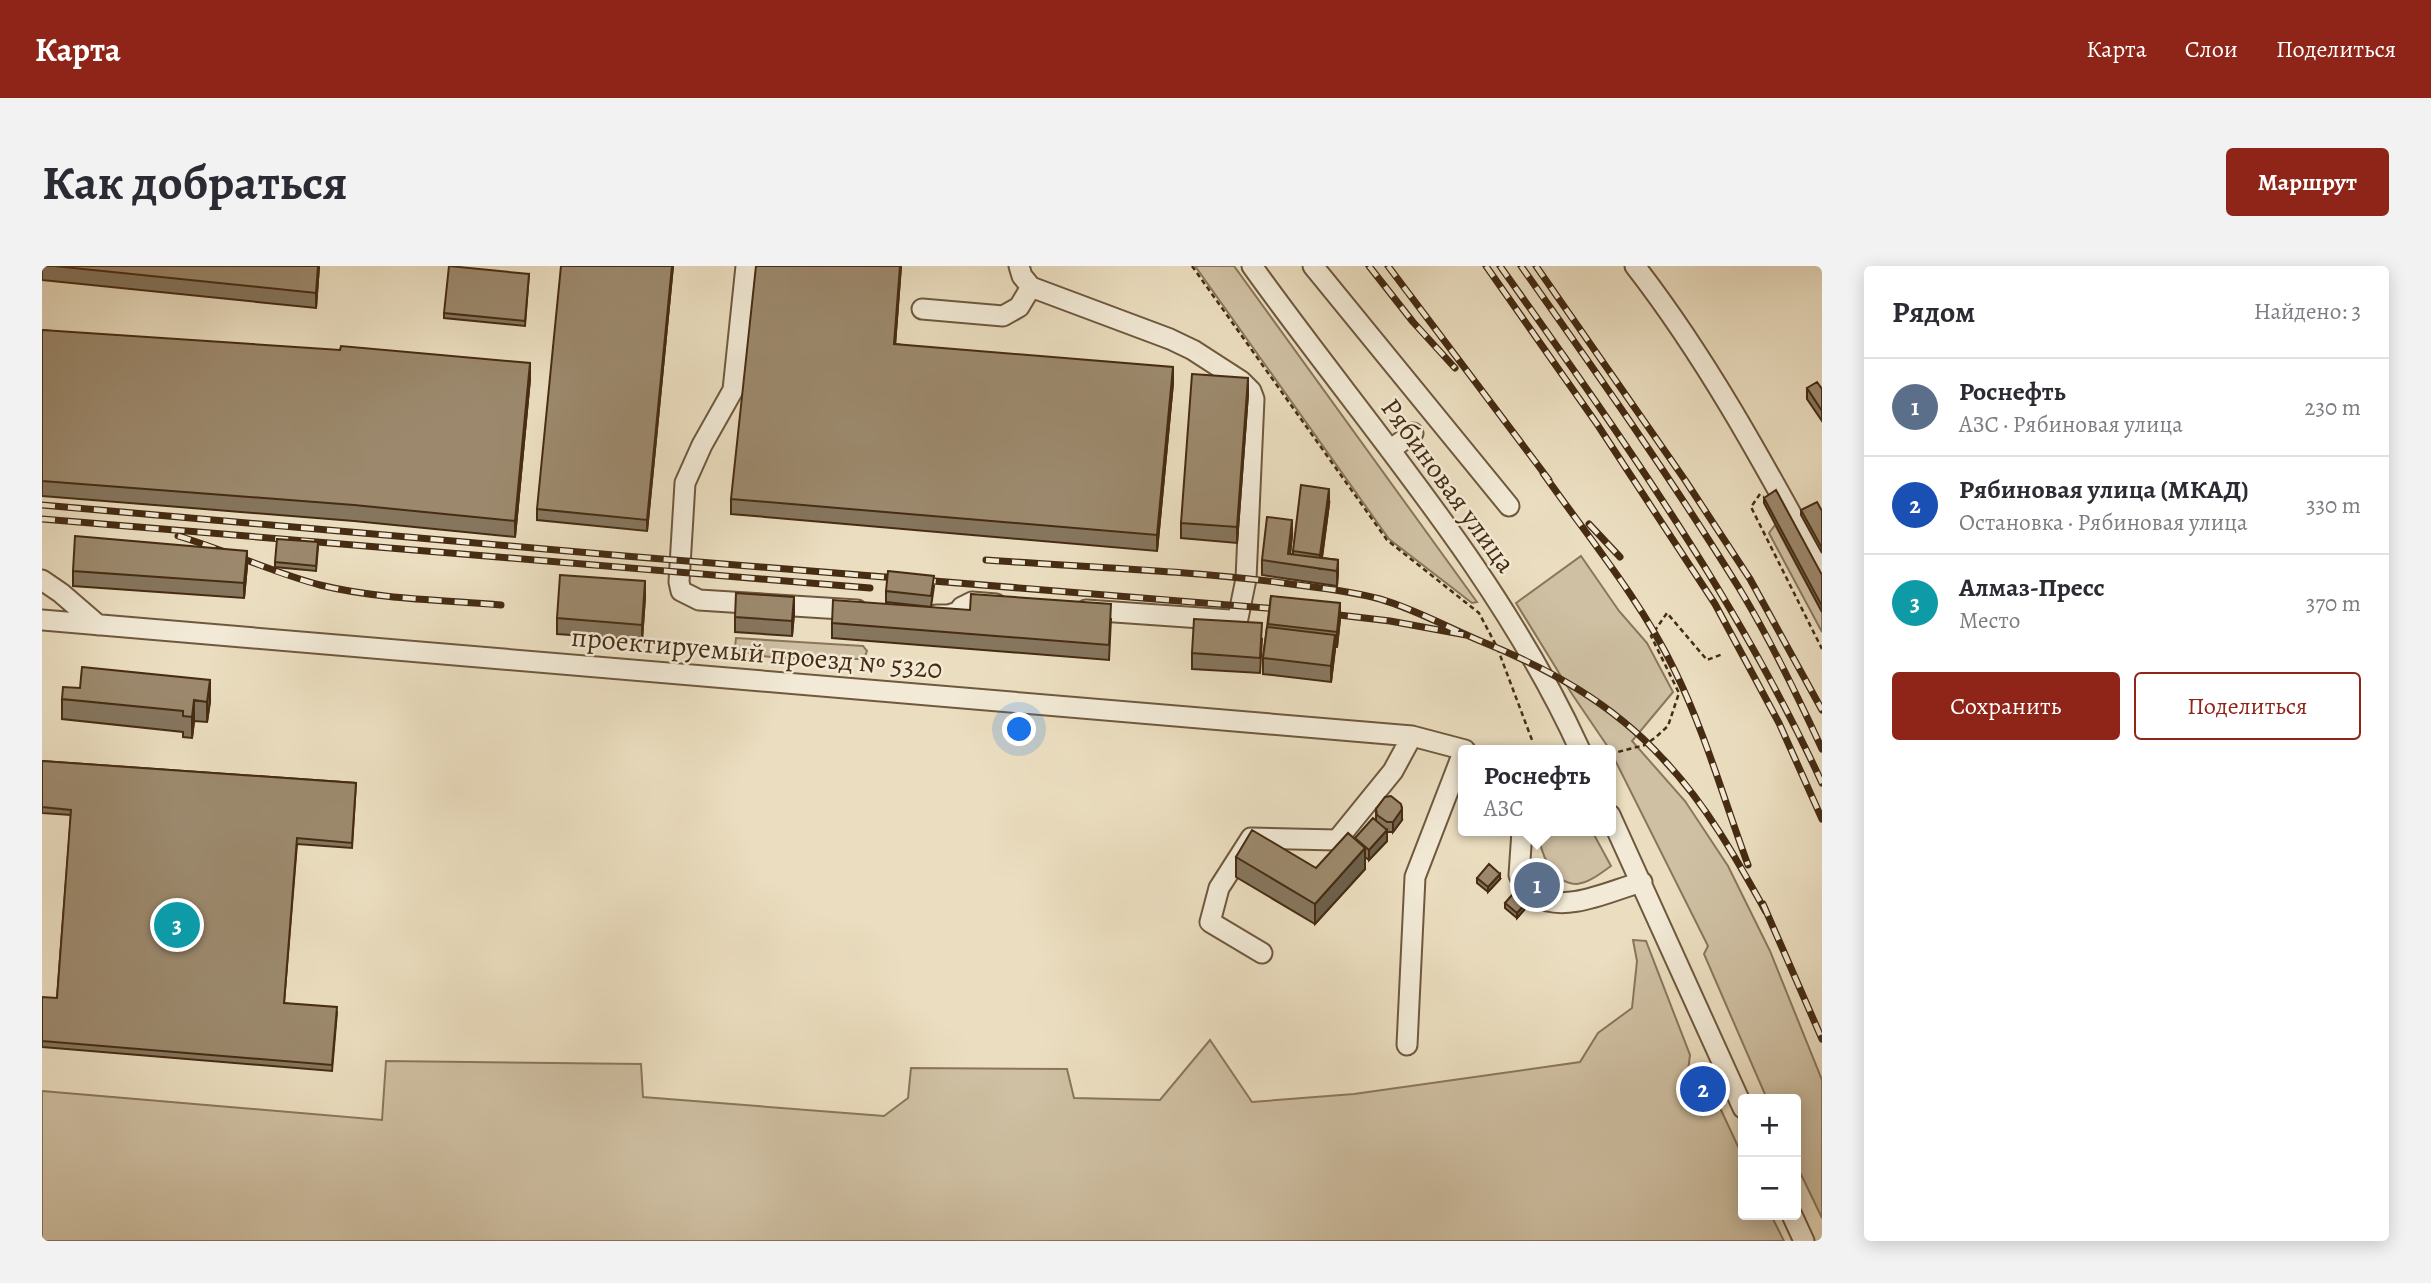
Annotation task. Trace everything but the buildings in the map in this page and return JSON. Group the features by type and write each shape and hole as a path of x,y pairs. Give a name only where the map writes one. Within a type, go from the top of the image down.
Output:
{"street":[{"path":"746,266 733,390 702,445 685,483 678,582 681,591 699,600 879,611"},
{"path":"1019,266 1031,287 1181,344 1241,381 1251,391 1254,399 1246,579 1238,618 1230,620 1067,609"},
{"name":"Рябиновая улица","path":"1252,266 1480,574 1539,666 1578,745"},
{"path":"1313,266 1509,506"},
{"path":"1635,266 1661,299 1772,479 1822,570"},
{"path":"922,309 1003,316 1019,307 1031,287"},
{"path":"1390,450 1413,433"},
{"path":"42,580 98,625"},
{"path":"920,614 948,615 958,612 972,602 1012,605"},
{"name":"проектируемый проезд № 5320","path":"43,619 1412,736 1458,748"},
{"path":"1262,953 1210,922 1219,888 1251,838 1337,840 1394,771 1412,736"},
{"path":"1407,1045 1415,877 1458,766"},
{"path":"1616,826 1738,1097"},
{"path":"1522,836 1518,875 1530,892 1550,902 1569,903 1642,882"},
{"path":"1794,1220 1802,1239"}],"path":[{"path":"1192,266 1387,540 1479,613 1497,647 1532,740"},
{"path":"1772,479 1751,507 1822,649"},
{"path":"1616,753 1645,745 1668,726 1679,693 1651,636 1667,612 1707,660 1723,654"}],"shaded area":[{"path":"1195,266 1234,266 1477,602 1472,603 1389,539"},
{"path":"1775,525 1822,612 1822,632 1769,533"},
{"path":"1581,556 1619,611 1647,643 1673,692 1632,741 1685,801 1728,866 1770,951 1822,1080 1822,1218 1801,1174 1801,1094 1765,1094 1704,954 1708,946 1616,762 1616,745 1607,745 1516,603"},
{"path":"736,638 863,646 867,651 865,656 859,659 773,657 743,652 735,647"},
{"path":"1540,836 1595,836 1611,866 1586,882 1568,883 1554,873 1544,857"},
{"path":"1633,940 1646,941 1690,1055 1688,1071 1702,1098 1714,1095 1738,1146 1738,1220 1774,1220 1784,1241 42,1241 42,1091 382,1120 386,1061 641,1064 643,1097 884,1116 908,1098 911,1068 1067,1069 1074,1098 1160,1100 1210,1040 1252,1102 1354,1094 1580,1062 1598,1033 1632,1008 1637,961"}],"railway":[{"path":"1369,266 1413,322 1455,368"},
{"path":"1388,266 1549,480"},
{"path":"1486,266 1597,424 1715,604 1779,723 1822,819"},
{"path":"1500,266 1631,454 1714,582 1789,714 1822,783"},
{"path":"1521,266 1660,466 1739,588 1783,667 1822,749"},
{"path":"1536,266 1685,480 1750,579 1822,710"},
{"path":"1543,473 1646,618 1674,669 1705,742 1748,865"},
{"path":"42,505 1291,610"},
{"path":"42,519 870,588"},
{"path":"1589,524 1620,557"},
{"path":"178,536 302,580 342,590 501,605"},
{"path":"986,560 1204,574 1355,593 1405,608 1504,651 1578,689 1601,704 1643,739 1679,776 1707,813 1766,912"},
{"path":"1322,613 1390,621 1466,635"},
{"path":"1763,904 1822,1039"}],"place":[{"name":"Роснефть","path":"1537,885"},
{"name":"Алмаз-Пресс","path":"177,925"},
{"name":"Рябиновая улица (МКАД)","path":"1703,1089"}]}
